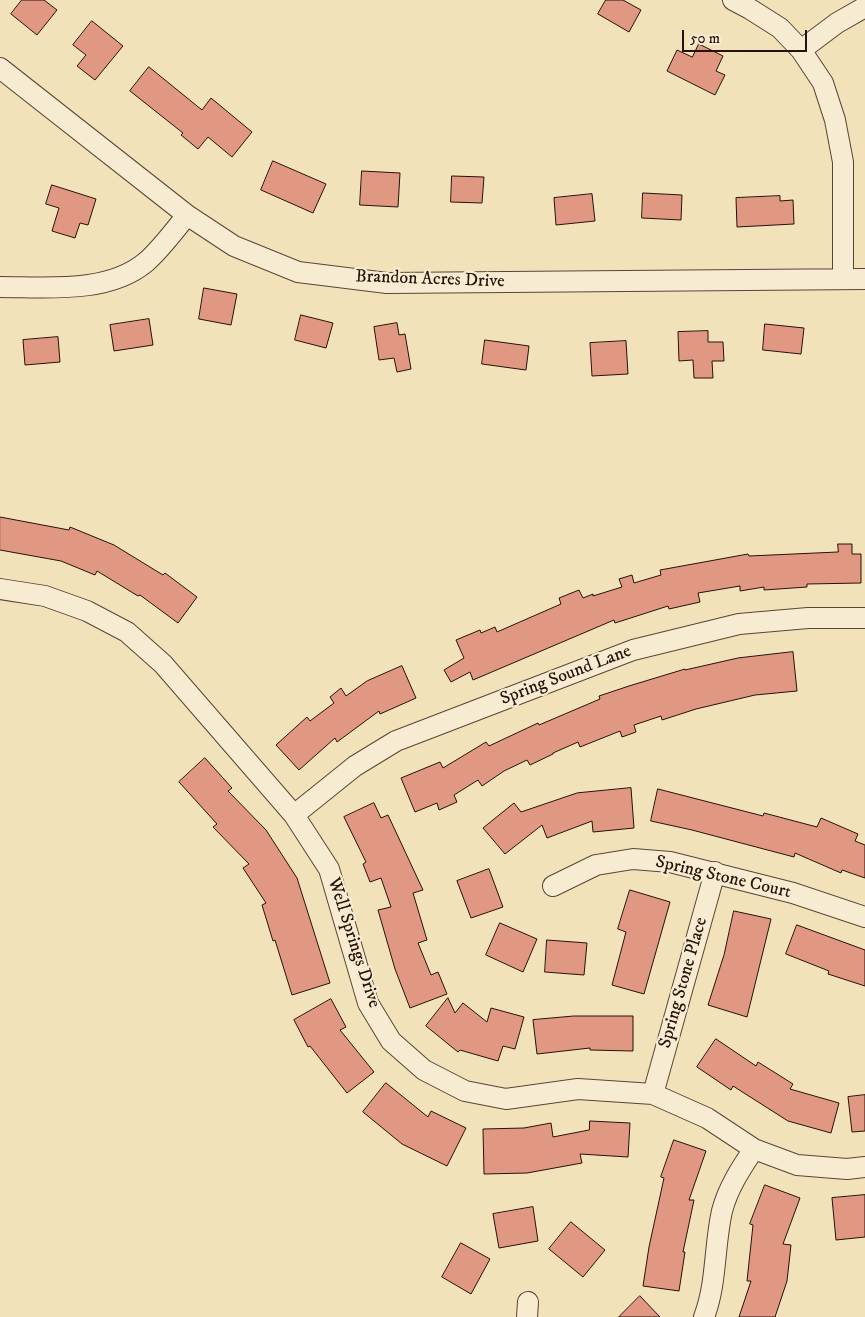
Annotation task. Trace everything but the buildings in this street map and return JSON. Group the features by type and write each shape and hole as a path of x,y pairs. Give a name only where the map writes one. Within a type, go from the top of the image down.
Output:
{"street":[{"path":"733,0 780,28 801,50 823,83 835,120 843,162 843,280"},
{"path":"801,50 837,23 865,8"},
{"name":"Brandon Acres Drive","path":"0,68 187,215 234,246 298,272 386,283 865,279"},
{"path":"0,287 71,287 117,279 146,262 187,215"},
{"name":"Well Springs Drive","path":"0,589 45,596 87,611 128,632 163,664 294,815 329,869 368,1003 391,1041 424,1070 465,1091 506,1099 578,1089 653,1094 707,1118 754,1149 797,1165 847,1169 865,1167"},
{"name":"Spring Sound Lane","path":"294,815 355,766 396,741 633,650 739,624 808,618 865,618"},
{"name":"Spring Stone Court","path":"553,886 596,865 633,859 670,862 793,893 865,917"},
{"name":"Spring Stone Place","path":"653,1094 715,872"},
{"path":"704,1317 711,1299 722,1210 733,1181 754,1149"}]}
